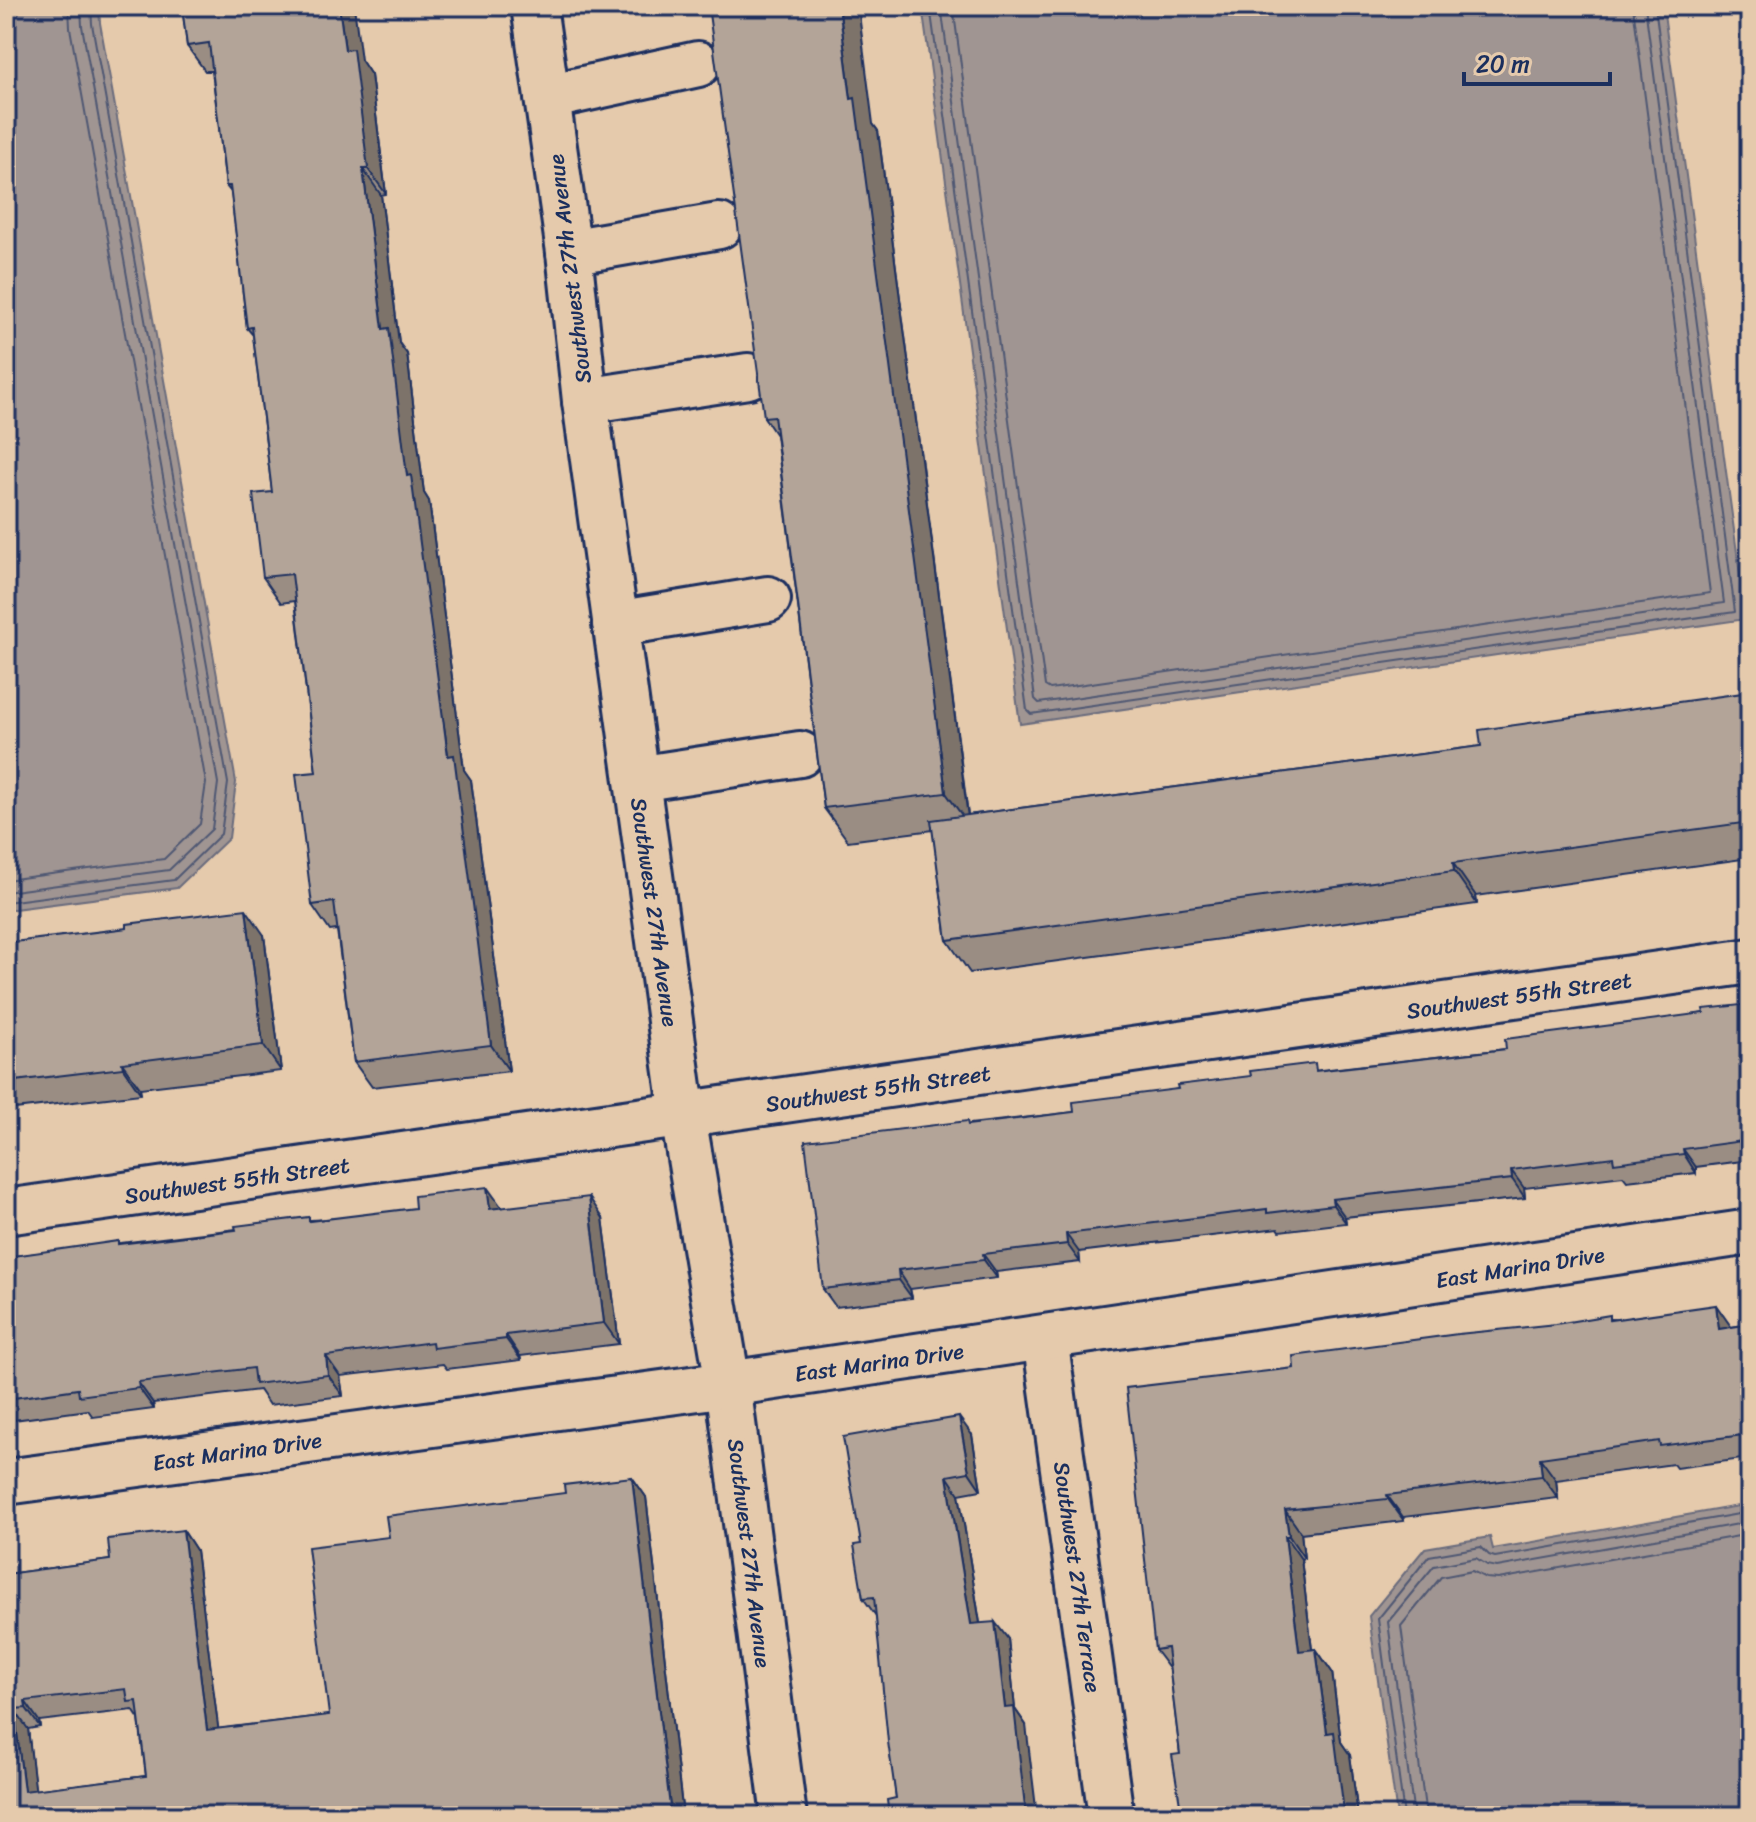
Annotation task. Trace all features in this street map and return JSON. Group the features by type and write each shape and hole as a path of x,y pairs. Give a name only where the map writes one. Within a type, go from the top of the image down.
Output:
{"street":[{"name":"Southwest 27th Avenue","path":"534,6 569,252 585,401 615,624 683,1116 728,1384 784,1816"},
{"path":"547,97 698,64"},
{"path":"569,252 719,226"},
{"path":"585,401 748,376"},
{"path":"615,624 768,599"},
{"path":"637,779 800,754"},
{"name":"Southwest 55th Street","path":"6,1212 1750,961"},
{"name":"East Marina Drive","path":"6,1482 728,1384 1750,1232"},
{"name":"Southwest 27th Terrace","path":"1045,1338 1111,1816"}],"water":[{"path":"6,6 99,6 236,782 229,838 177,888 6,910"},
{"path":"922,6 1663,6 1746,619 1020,724"},
{"path":"1750,1504 1750,1816 1397,1816 1369,1616 1425,1548 1490,1537 1493,1549"}],"building":[{"path":"182,6 339,6 345,50 353,49 368,169 363,169 383,329 389,328 448,756 454,755 491,1045 354,1062 334,902 312,905 296,774 316,772 292,574 263,577 253,494 272,492 252,327 247,328 209,43 187,46"},
{"path":"708,6 839,6 851,99 855,98 946,793 824,808 774,416 764,417"},
{"path":"1741,6 1750,6 1750,75"},
{"path":"1750,692 1750,822 1453,863 1454,871 947,940 931,820 1481,746 1479,730"},
{"path":"246,909 263,1045 122,1063 123,1068 6,1082 6,943"},
{"path":"1750,1004 1750,1140 1683,1149 1684,1154 1614,1163 1613,1157 1511,1170 1512,1179 1332,1199 1333,1205 1267,1213 1267,1209 1066,1234 1067,1244 983,1254 984,1260 898,1270 899,1280 823,1289 805,1141 967,1121 968,1125 1074,1112 1073,1102 1178,1089 1177,1085 1251,1076 1250,1071 1315,1063 1316,1071 1506,1049 1505,1039 1704,1013 1703,1009"},
{"path":"487,1187 490,1209 589,1197 604,1323 433,1348 432,1342 326,1356 328,1375 255,1384 253,1368 138,1382 139,1388 79,1396 78,1389 6,1399 6,1257 118,1241 118,1244 236,1230 235,1226 309,1217 309,1221 415,1208 414,1196"},
{"path":"1716,1305 1719,1329 1750,1324 1750,1434 1660,1446 1659,1441 1540,1458 1542,1476 1387,1495 1388,1499 1285,1510 1289,1536 1285,1536 1299,1651 1316,1649 1327,1733 1334,1732 1344,1812 1318,1816 1182,1816 1172,1755 1180,1754 1167,1648 1155,1650 1126,1388 1294,1368 1293,1356 1610,1315 1610,1320"},
{"path":"959,1417 969,1472 947,1476 971,1624 995,1622 1005,1708 1014,1707 1026,1816 889,1816 887,1800 896,1798 874,1597 863,1598 854,1545 861,1544 843,1437"},
{"path":"632,1477 671,1816 605,1816 603,1804 509,1816 6,1816 6,1574 110,1560 108,1539 183,1530 207,1730 329,1715 308,1547 389,1537 386,1516 565,1493 564,1485","holes":["126,1689 128,1702 137,1701 146,1776 24,1791 14,1709 26,1708 25,1701"]}]}
